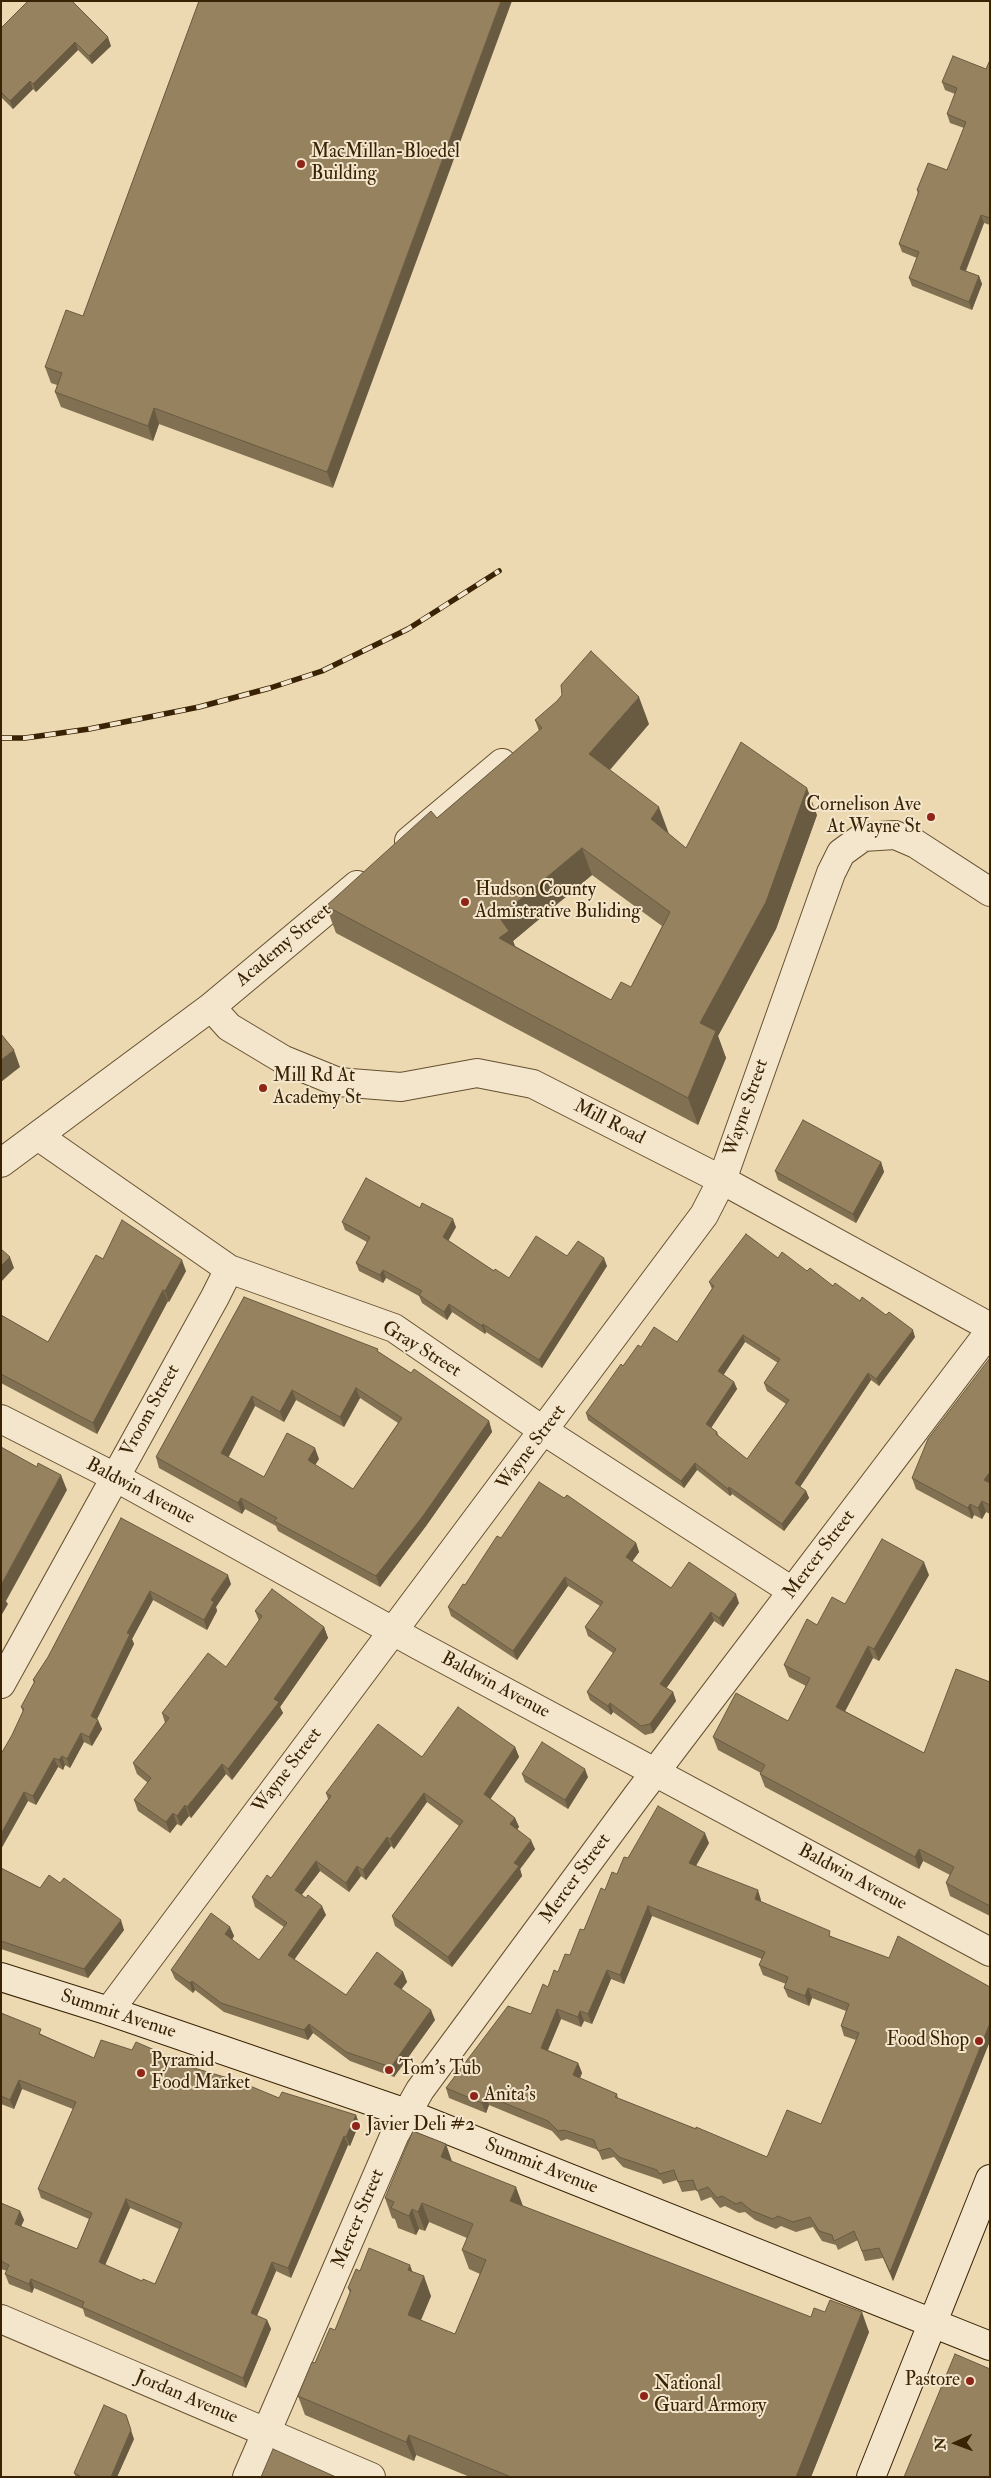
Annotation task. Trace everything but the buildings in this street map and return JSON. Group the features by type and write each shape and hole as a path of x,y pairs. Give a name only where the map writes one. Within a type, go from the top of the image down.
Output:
{"street":[{"name":"Academy Street","path":"1,1162 211,1007 520,749"},
{"name":"Wayne Street","path":"109,2011 704,1216 722,1180 831,872 841,853 863,837 895,835 916,844 990,892"},
{"name":"Mill Road","path":"211,1007 229,1026 284,1060 338,1082 401,1087 477,1073 534,1084 722,1180 990,1329"},
{"name":"Gray Street","path":"38,1136 228,1269 394,1328 544,1431 792,1591"},
{"name":"Vroom Street","path":"1,1684 215,1297 228,1269"},
{"name":"Mercer Street","path":"247,2477 406,2113 420,2090 656,1772 990,1329"},
{"name":"Baldwin Avenue","path":"1,1419 114,1477 392,1631 990,1952"},
{"name":"Summit Avenue","path":"1,1977 109,2011 406,2113 990,2346"},
{"path":"871,2477 990,2179"},
{"name":"Jordan Avenue","path":"1,2319 371,2477"}],"railway":[{"path":"1,738 25,738 89,729 199,707 270,688 322,671 408,629 499,571"}],"place":[{"name":"MacMillan-Bloedel Building","path":"301,164"},
{"name":"Cornelison Ave At Wayne St","path":"931,817"},
{"name":"Hudson County Admistrative Buliding","path":"465,902"},
{"name":"Mill Rd At Academy St","path":"263,1088"},
{"name":"Food Shop","path":"979,2041"},
{"name":"Tom’s Tub","path":"389,2070"},
{"name":"Pyramid Food Market","path":"141,2073"},
{"name":"Anita’s","path":"474,2096"},
{"name":"Javier Deli #2","path":"356,2126"},
{"name":"Pastore","path":"970,2381"},
{"name":"National Guard Armory","path":"644,2396"}]}
